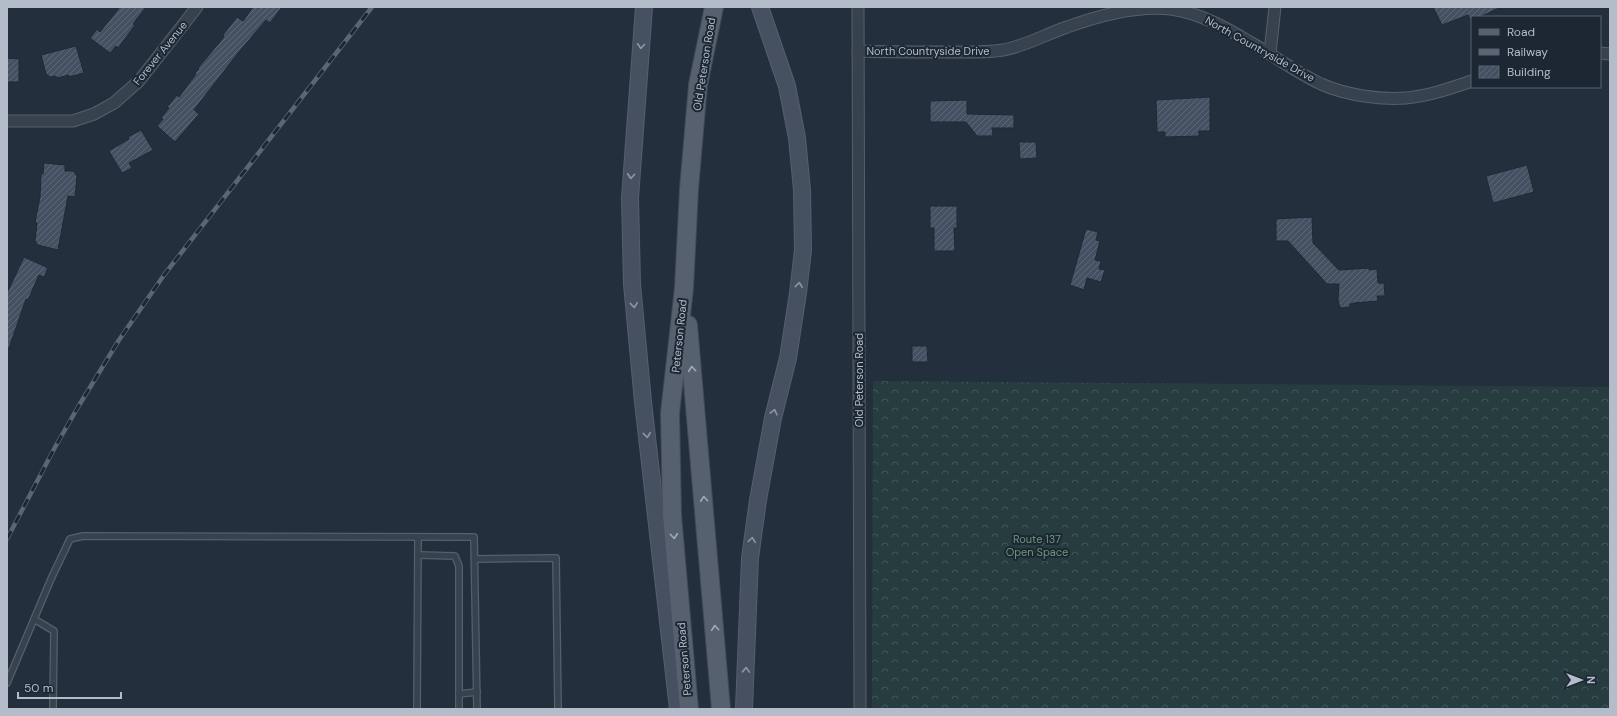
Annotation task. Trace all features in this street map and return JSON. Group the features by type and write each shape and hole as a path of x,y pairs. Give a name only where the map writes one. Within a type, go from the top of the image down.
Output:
{"main road":[{"name":"Peterson Road","path":"644,7 630,198 632,284 643,402 678,709"},
{"path":"744,709 750,558 758,500 773,418 788,358 803,250 802,190 797,138 786,86 760,7"},
{"name":"Old Peterson Road","path":"684,288 689,189 698,85 712,12"},
{"name":"Peterson Road","path":"684,288 670,413 672,515 689,709"},
{"name":"Peterson Road","path":"684,288 722,709"}],"street":[{"name":"Forever Avenue","path":"7,121 73,120 94,114 114,103 139,81 197,7"},
{"path":"858,7 858,51"},
{"path":"1270,54 1275,7"},
{"name":"North Countryside Drive","path":"858,51 978,52 1004,50 1033,42 1066,27 1103,15 1139,9 1172,9 1200,16 1225,28 1322,84 1347,92 1378,98 1414,97 1434,93 1471,81"},
{"name":"Old Peterson Road","path":"858,51 860,709"}],"lane":[{"path":"7,683 70,539 84,536 474,537 477,709"},
{"path":"417,709 418,536"},
{"path":"418,555 455,556 459,566 459,709"},
{"path":"475,559 556,558 558,709"},
{"path":"34,619 54,630 53,709"},
{"path":"459,694 477,692"}],"green space":[{"name":"Route 137 Open Space","path":"873,381 1610,387 1610,709 872,709"}],"building":[{"path":"120,7 146,7 118,48 116,46 110,53 90,38 97,29 100,32"},
{"path":"253,7 282,7 270,23 266,20 238,53 194,110 199,114 175,142 157,126 169,108 167,107 177,95 179,97 196,74 195,73 199,69 198,68 224,37 223,35 237,17 243,21"},
{"path":"1433,7 1501,7 1482,16 1471,16 1471,21 1468,15 1442,25"},
{"path":"76,46 84,73 69,77 69,75 57,78 56,76 50,77 46,74 41,55"},
{"path":"7,58 19,59 19,82 7,82"},
{"path":"1210,97 1210,131 1199,131 1199,136 1165,137 1165,132 1157,132 1156,100"},
{"path":"967,100 967,114 1014,115 1014,128 992,128 993,136 977,136 966,122 930,122 930,101"},
{"path":"141,130 153,150 129,163 132,168 122,173 109,151 129,139 128,137"},
{"path":"1019,142 1036,142 1037,158 1020,159"},
{"path":"44,163 65,165 65,171 73,171 77,176 75,197 68,196 58,250 38,245 35,241 37,223 35,222 40,197 41,174 43,174"},
{"path":"1527,165 1534,192 1493,203 1486,176"},
{"path":"930,206 957,206 957,228 954,228 955,251 934,251 934,228 930,228"},
{"path":"1312,217 1313,243 1339,270 1369,268 1369,270 1377,269 1378,283 1384,283 1385,296 1377,296 1378,301 1354,303 1350,304 1350,307 1340,308 1338,300 1339,284 1327,284 1288,241 1276,241 1276,219"},
{"path":"1086,229 1098,232 1096,240 1100,241 1095,260 1101,261 1099,269 1105,270 1101,282 1087,278 1084,290 1070,285"},
{"path":"24,257 48,268 44,277 39,275 28,300 26,299 9,348 7,348 7,293"},
{"path":"912,346 927,346 928,362 912,362"}],"railway":[{"path":"7,539 54,449 119,340 164,275 372,7"}]}
